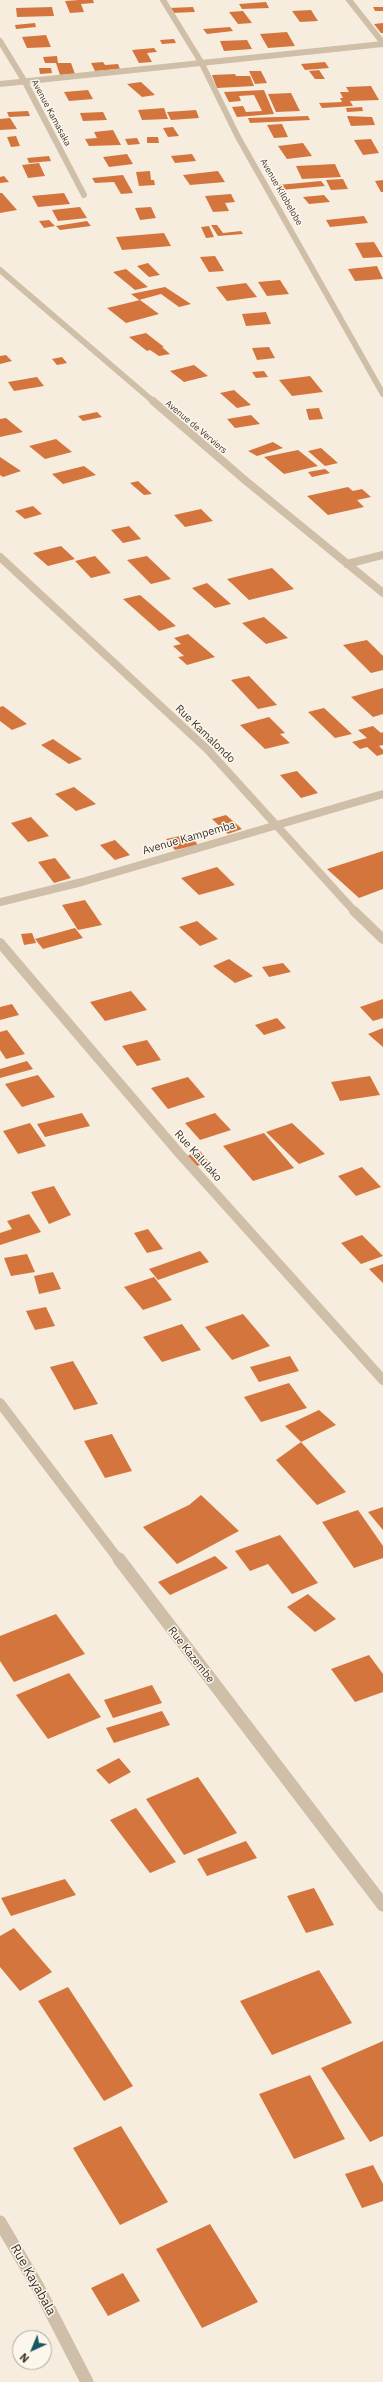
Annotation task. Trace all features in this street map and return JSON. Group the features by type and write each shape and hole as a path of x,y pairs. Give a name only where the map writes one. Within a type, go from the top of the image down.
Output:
{"street":[{"name":"Avenue Kilobelobe","path":"163,0 201,62 238,137 311,265 340,321 383,394"},
{"path":"349,0 383,44"},
{"name":"Avenue Kamasaka","path":"0,40 25,82 84,195"},
{"path":"0,84 383,44"},
{"name":"Avenue de Verviers","path":"0,270 240,476 383,593"},
{"path":"347,564 383,555"},
{"name":"Rue Kamalondo","path":"0,558 208,750 347,904 383,939"},
{"name":"Avenue Kampemba","path":"0,902 82,882 383,794"},
{"name":"Rue Kalulako","path":"0,943 178,1153 383,1380"},
{"name":"Rue Kazembe","path":"0,1404 383,1905"},
{"name":"Rue Kayabala","path":"0,2222 38,2287 87,2382"}],"building":[{"path":"93,0 94,3 81,4 84,12 70,13 65,1"},
{"path":"266,2 269,8 242,9 239,4"},
{"path":"52,7 54,16 17,17 16,8"},
{"path":"193,7 195,12 171,13 169,8"},
{"path":"373,7 383,7 383,11 375,11"},
{"path":"311,10 318,21 300,22 292,11"},
{"path":"243,11 252,23 238,24 229,12"},
{"path":"35,23 36,27 16,29 15,25"},
{"path":"383,23 383,33 381,33 374,24"},
{"path":"230,27 233,31 207,34 203,29"},
{"path":"287,32 295,46 268,48 260,34"},
{"path":"46,35 51,47 27,48 22,37"},
{"path":"174,39 176,43 162,44 160,40"},
{"path":"247,40 252,49 224,51 220,41"},
{"path":"154,48 157,52 147,53 152,62 139,63 132,50"},
{"path":"57,56 58,63 45,63 43,57"},
{"path":"103,62 105,65 118,64 120,69 95,71 91,63"},
{"path":"325,62 329,68 305,70 301,64"},
{"path":"56,63 71,63 75,74 60,75"},
{"path":"39,68 51,68 52,73 40,74"},
{"path":"319,70 325,79 315,79 309,71"},
{"path":"249,71 261,71 267,83 255,84"},
{"path":"235,74 236,76 250,76 254,86 217,88 212,75"},
{"path":"141,82 155,95 142,97 127,84"},
{"path":"371,86 379,100 350,101 353,106 322,108 319,103 342,102 340,98 343,98 340,92 349,92 346,87"},
{"path":"88,90 93,99 69,101 64,92"},
{"path":"264,90 274,114 237,117 232,107 243,106 246,112 262,111 254,95 239,96 241,101 229,102 224,92"},
{"path":"291,93 300,111 276,112 268,94"},
{"path":"362,107 363,111 347,112 346,108"},
{"path":"164,108 168,119 142,120 138,110"},
{"path":"196,110 199,118 171,120 167,112"},
{"path":"28,111 30,116 9,117 7,112"},
{"path":"103,112 107,120 83,121 80,113"},
{"path":"308,116 310,120 250,123 248,118"},
{"path":"347,116 372,117 375,125 351,126"},
{"path":"10,118 17,129 0,130 0,119"},
{"path":"282,124 288,137 274,138 267,125"},
{"path":"173,127 179,136 168,137 163,128"},
{"path":"113,130 121,145 89,146 85,139 97,138 94,132"},
{"path":"16,136 20,146 11,147 7,137"},
{"path":"147,137 158,137 159,143 147,143"},
{"path":"137,138 140,144 128,145 125,139"},
{"path":"371,139 379,153 363,155 354,140"},
{"path":"303,143 312,156 287,159 278,146"},
{"path":"127,154 133,164 109,167 103,157"},
{"path":"192,154 196,161 175,163 171,156"},
{"path":"49,156 51,161 29,163 27,158"},
{"path":"39,163 45,176 28,178 22,165"},
{"path":"335,164 341,177 302,179 296,166"},
{"path":"150,171 151,180 154,180 155,185 139,186 136,172"},
{"path":"218,171 225,182 190,185 183,175"},
{"path":"123,175 133,193 121,194 114,182 95,183 92,178"},
{"path":"4,176 9,182 0,183 0,177"},
{"path":"343,179 348,189 331,190 326,180"},
{"path":"383,180 383,192 381,192 375,181"},
{"path":"321,181 325,186 281,190 278,185"},
{"path":"0,193 2,193 17,210 0,213"},
{"path":"64,193 70,204 38,207 32,196"},
{"path":"231,194 235,202 225,203 229,211 213,212 205,196"},
{"path":"324,195 330,202 309,204 303,197"},
{"path":"80,207 87,218 58,221 52,210"},
{"path":"151,207 156,218 140,220 135,208"},
{"path":"364,216 368,223 330,227 326,220"},
{"path":"49,220 55,226 44,228 39,221"},
{"path":"87,221 91,226 60,230 56,226"},
{"path":"211,225 217,225 223,233 241,231 243,234 218,236"},
{"path":"209,226 214,237 206,238 201,227"},
{"path":"164,233 171,246 122,250 116,237"},
{"path":"374,242 383,257 363,258 355,243"},
{"path":"215,256 224,271 209,272 200,257"},
{"path":"148,263 160,275 149,277 137,266"},
{"path":"377,266 383,279 355,281 348,269"},
{"path":"126,269 148,287 135,290 113,272"},
{"path":"280,280 289,294 267,296 258,282"},
{"path":"246,283 257,297 227,301 216,287"},
{"path":"165,287 191,304 179,307 161,294 139,300 131,294"},
{"path":"140,300 159,314 126,323 107,308"},
{"path":"266,312 271,324 246,326 242,314"},
{"path":"146,333 164,347 162,347 170,354 159,356 150,350 147,351 129,337"},
{"path":"269,347 275,358 257,360 252,348"},
{"path":"6,355 12,361 0,364 0,356"},
{"path":"62,357 67,363 57,365 52,359"},
{"path":"194,365 208,376 184,382 170,371"},
{"path":"264,371 268,377 256,378 252,372"},
{"path":"310,376 323,392 292,396 279,380"},
{"path":"37,377 44,386 14,391 8,382"},
{"path":"234,390 251,405 237,408 220,393"},
{"path":"319,408 323,419 309,420 306,409"},
{"path":"97,412 102,417 83,421 78,416"},
{"path":"251,415 260,424 235,428 227,419"},
{"path":"6,418 23,432 0,437 0,419"},
{"path":"56,439 72,452 45,459 29,446"},
{"path":"273,442 283,448 257,456 248,451"},
{"path":"321,448 338,463 325,466 308,451"},
{"path":"298,450 318,466 284,474 264,457"},
{"path":"0,457 21,471 3,477 0,475"},
{"path":"84,466 96,475 63,484 52,474"},
{"path":"325,469 330,473 312,477 308,472"},
{"path":"138,481 152,494 144,495 130,483"},
{"path":"348,487 353,491 362,489 371,497 357,500 364,507 328,515 307,496"},
{"path":"33,506 42,514 25,519 15,511"},
{"path":"201,509 213,521 185,527 174,515"},
{"path":"129,526 141,539 123,543 111,530"},
{"path":"61,546 75,559 48,566 33,553"},
{"path":"95,556 111,573 91,578 75,561"},
{"path":"147,556 171,579 151,584 127,560"},
{"path":"272,568 294,589 249,600 227,579"},
{"path":"207,583 231,604 215,608 192,588"},
{"path":"140,595 176,626 159,631 123,599"},
{"path":"264,617 288,638 266,644 242,623"},
{"path":"188,634 215,657 187,665 178,657 184,656 173,646 181,644 174,638"},
{"path":"367,640 383,656 383,670 371,673 343,645"},
{"path":"249,676 277,705 258,709 231,680"},
{"path":"383,688 383,714 373,717 351,697"},
{"path":"3,706 27,724 12,730 0,721 0,707"},
{"path":"324,708 352,734 335,738 308,712"},
{"path":"269,717 285,733 280,734 290,743 265,749 240,725"},
{"path":"373,726 381,733 383,732 383,745 379,746 383,750 383,754 377,756 367,747 360,749 352,742 367,738 358,730"},
{"path":"53,739 82,759 69,764 41,745"},
{"path":"297,771 318,793 301,798 280,775"},
{"path":"74,787 96,804 76,811 55,794"},
{"path":"226,815 242,829 228,834 212,819"},
{"path":"31,817 49,836 28,842 11,823"},
{"path":"190,834 198,845 175,850 166,839"},
{"path":"115,840 130,855 115,860 100,845"},
{"path":"383,851 383,889 359,898 327,869"},
{"path":"55,858 71,878 54,883 38,862"},
{"path":"217,867 235,885 199,895 181,878"},
{"path":"85,900 102,925 78,930 62,905"},
{"path":"197,921 218,939 200,946 179,927"},
{"path":"75,928 83,938 43,949 35,939"},
{"path":"32,933 36,943 24,945 21,934"},
{"path":"229,959 253,976 235,983 213,966"},
{"path":"283,963 291,972 269,977 262,967"},
{"path":"131,991 147,1010 105,1021 90,1002"},
{"path":"383,999 383,1018 373,1021 360,1007"},
{"path":"12,1004 19,1015 0,1020 0,1007"},
{"path":"277,1018 286,1028 264,1035 255,1025"},
{"path":"383,1028 383,1047 368,1034"},
{"path":"7,1030 25,1054 6,1059 0,1050 0,1032"},
{"path":"147,1040 161,1060 137,1066 122,1046"},
{"path":"27,1061 33,1069 0,1078 0,1069"},
{"path":"38,1075 55,1097 22,1107 5,1084"},
{"path":"370,1076 380,1095 340,1101 331,1082"},
{"path":"188,1077 205,1097 168,1109 151,1088"},
{"path":"82,1113 90,1126 45,1137 37,1124"},
{"path":"215,1113 231,1130 200,1140 185,1123"},
{"path":"30,1123 46,1146 18,1154 3,1131"},
{"path":"292,1123 325,1154 299,1164 266,1132"},
{"path":"264,1133 294,1168 253,1181 223,1146"},
{"path":"200,1151 209,1162 197,1166 187,1156"},
{"path":"362,1167 381,1187 356,1196 338,1176"},
{"path":"54,1186 71,1215 49,1224 31,1192"},
{"path":"29,1214 41,1232 0,1245 0,1233 12,1229 7,1221"},
{"path":"148,1229 163,1249 147,1253 134,1233"},
{"path":"362,1235 383,1256 361,1264 341,1243"},
{"path":"200,1251 209,1262 158,1280 149,1269"},
{"path":"27,1254 35,1272 11,1276 4,1258"},
{"path":"383,1264 383,1283 369,1269"},
{"path":"53,1272 61,1289 39,1294 34,1276"},
{"path":"154,1277 172,1300 143,1310 124,1287"},
{"path":"46,1307 55,1326 35,1330 26,1311"},
{"path":"243,1314 270,1346 232,1360 205,1327"},
{"path":"182,1324 201,1350 162,1362 143,1337"},
{"path":"290,1356 299,1371 259,1382 250,1367"},
{"path":"73,1361 98,1404 74,1410 50,1367"},
{"path":"289,1383 307,1408 261,1422 244,1397"},
{"path":"319,1410 336,1425 301,1442 285,1426"},
{"path":"112,1434 132,1471 105,1478 84,1441"},
{"path":"301,1442 346,1492 317,1505 276,1460"},
{"path":"201,1495 239,1531 177,1564 143,1527 189,1505"},
{"path":"383,1507 383,1530 368,1512"},
{"path":"358,1510 383,1546 383,1558 354,1568 322,1522"},
{"path":"280,1535 318,1583 292,1594 268,1564 250,1571 235,1551"},
{"path":"215,1556 228,1568 170,1595 158,1582"},
{"path":"308,1594 336,1619 315,1632 287,1607"},
{"path":"56,1614 85,1654 14,1682 0,1661 0,1636"},
{"path":"369,1655 383,1674 383,1692 355,1702 331,1669"},
{"path":"69,1673 101,1717 48,1739 16,1695"},
{"path":"152,1685 162,1703 113,1718 104,1700"},
{"path":"162,1711 170,1725 114,1743 106,1728"},
{"path":"119,1758 131,1772 109,1784 96,1770"},
{"path":"198,1777 237,1833 184,1855 146,1799"},
{"path":"136,1808 176,1862 150,1873 110,1820"},
{"path":"246,1841 257,1858 207,1876 197,1859"},
{"path":"65,1879 76,1895 11,1916 1,1898"},
{"path":"314,1888 334,1925 306,1933 287,1896"},
{"path":"14,1928 52,1972 20,1991 0,1967 0,1936"},
{"path":"319,1970 352,2023 272,2055 240,2001"},
{"path":"68,1987 133,2086 104,2101 38,2001"},
{"path":"383,2041 383,2136 370,2142 321,2068"},
{"path":"310,2075 345,2139 294,2159 259,2094"},
{"path":"121,2126 168,2202 120,2225 73,2148"},
{"path":"373,2165 383,2184 383,2201 362,2208 345,2174"},
{"path":"210,2224 258,2302 202,2328 156,2249"},
{"path":"123,2273 140,2301 108,2316 91,2288"}]}
